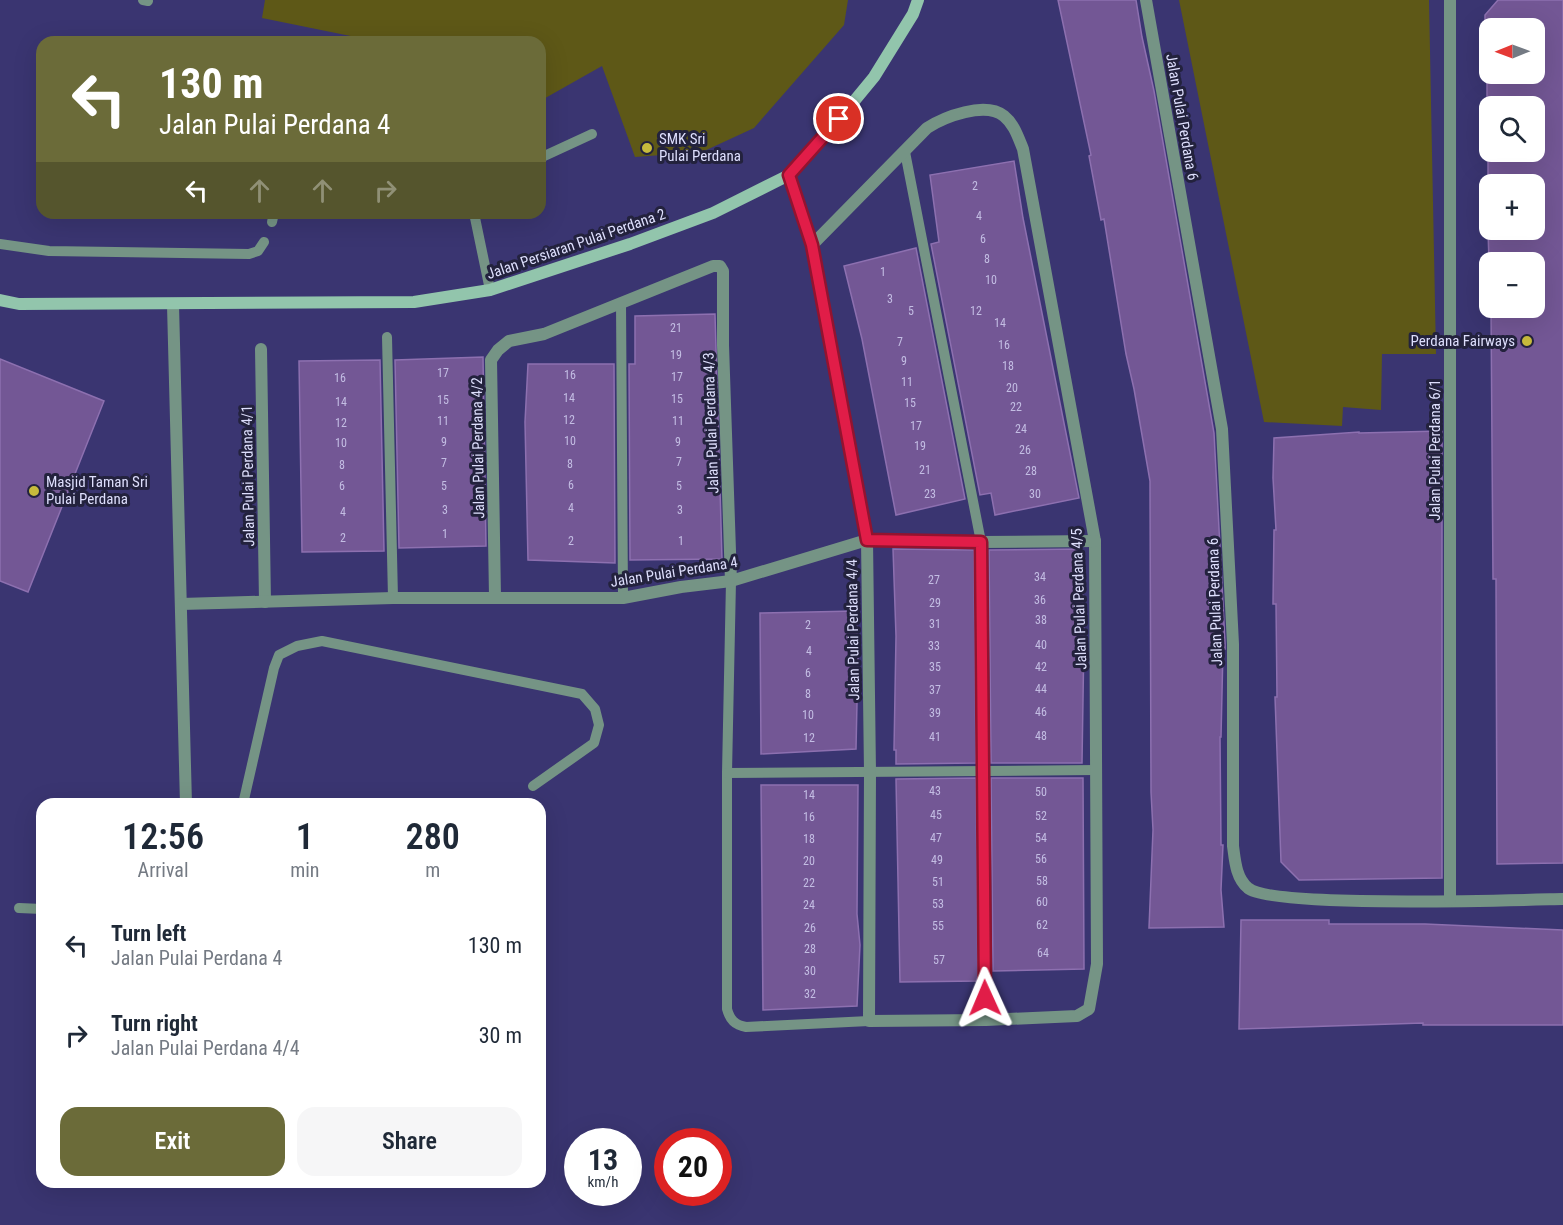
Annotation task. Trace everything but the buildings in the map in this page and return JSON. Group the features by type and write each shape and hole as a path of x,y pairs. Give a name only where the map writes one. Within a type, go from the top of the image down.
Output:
{"street":[{"name":"Jalan Persiaran Pulai Perdana 2","path":"0,300 19,304 173,305 414,302 490,290 630,244 713,213 789,175 827,134 874,77 913,14 918,0"},
{"name":"Jalan Pulai Perdana 6","path":"1146,0 1222,429 1233,644 1233,846 1237,873 1248,889 1265,896 1353,901 1563,899"},
{"name":"Jalan Pulai Perdana 6/1","path":"1450,0 1450,900"},
{"name":"Jalan Pulai Perdana 4/5","path":"812,245 927,128 937,121 968,112 986,110 1003,115 1015,128 1023,149 1095,541 1097,964 1089,1009 1077,1016 986,1020 869,1021"},
{"name":"Jalan Pulai Perdana 4/4","path":"789,175 812,245 867,540 870,772 869,1021"},
{"name":"Jalan Pulai Perdana 4/2","path":"495,597 491,360 509,341 544,334 713,266 720,266"},
{"name":"Jalan Pulai Perdana 4/3","path":"720,266 723,271 723,345 731,581"},
{"path":"173,305 186,798"},
{"name":"Jalan Pulai Perdana 4/1","path":"261,349 265,602"},
{"name":"Jalan Pulai Perdana 4","path":"181,604 393,598 623,598 681,587 731,581 867,540 1095,541"}],"lane":[{"path":"546,155 592,134"},
{"path":"905,152 981,542 986,1020"},
{"path":"475,219 490,290"},
{"path":"0,244 49,251 249,254 258,251 264,242"},
{"path":"621,303 623,598"},
{"path":"387,337 393,598"},
{"path":"731,581 727,773 727,1009 729,1016 739,1026 746,1027 869,1021"},
{"path":"244,798 279,655 297,646 322,641 582,694 596,709 599,724 594,743 533,786"},
{"path":"727,773 1097,770"},
{"path":"19,908 36,909"}],"shaded area":[{"path":"265,0 848,0 844,25 754,128 702,152 635,157 602,66 546,98 546,36 350,36 262,18"},
{"path":"1179,0 1429,0 1436,354 1382,354 1381,410 1343,407 1342,426 1264,422"}],"place":[{"name":"SMK Sri Pulai Perdana","path":"647,148"},
{"name":"Perdana Fairways","path":"1527,341"},
{"name":"Masjid Taman Sri Pulai Perdana","path":"34,491"}],"route":[{"path":"839,119 789,175 812,245 867,540 981,542 985,998"}]}
